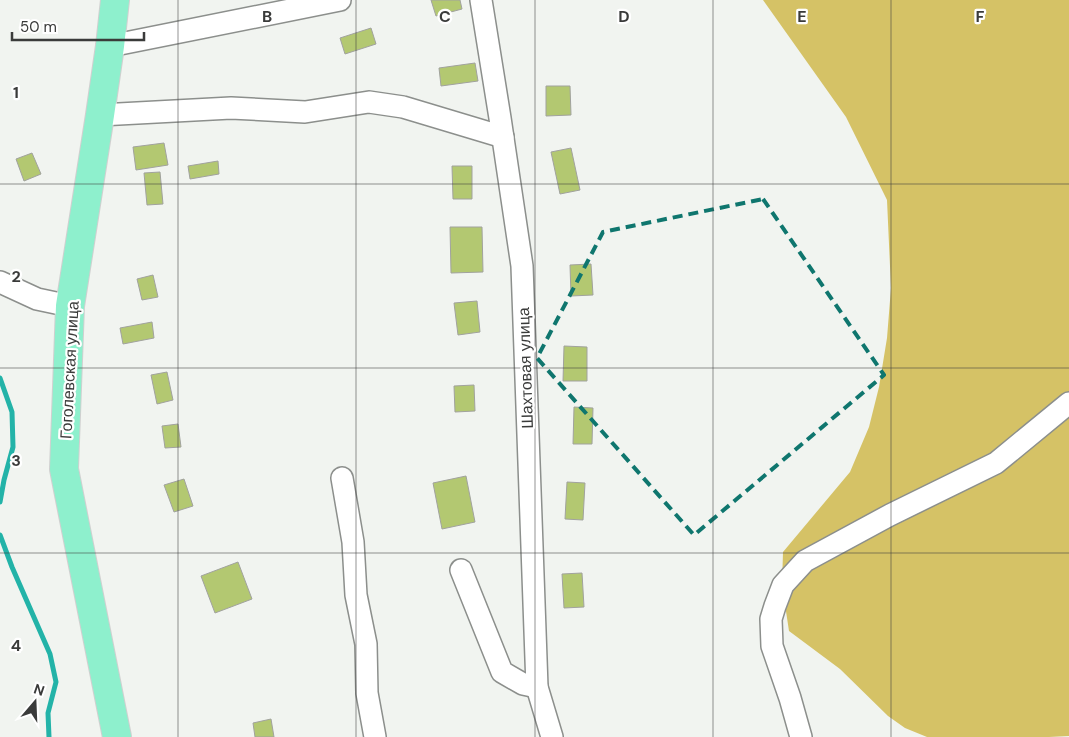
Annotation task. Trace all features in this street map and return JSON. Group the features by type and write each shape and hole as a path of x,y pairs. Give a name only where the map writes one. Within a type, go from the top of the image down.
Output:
{"main road":[{"name":"Гоголевская улица","path":"115,0 100,115 70,306 64,470 117,737"}],"street":[{"path":"110,46 340,0"},
{"name":"Шахтовая улица","path":"481,0 522,266 536,687 552,737"},
{"path":"100,115 231,108 305,112 370,102 403,107 503,137"},
{"path":"0,282 37,299 70,306"},
{"path":"801,737 772,646 771,620 783,585 805,561 890,515 996,463 1069,403"},
{"path":"342,478 353,542 356,595 366,644 367,693 374,737"},
{"path":"461,570 502,672 523,684 536,687"}],"highlighted area":[{"path":"763,199 884,375 694,535 537,358 603,232"}],"shaded area":[{"path":"763,0 1069,0 1069,736 927,737 905,728 888,716 840,669 789,631 782,585 783,552 850,472 869,427 879,387 887,338 891,288 887,200 846,117"}],"building":[{"path":"431,0 460,0 462,9 436,16"},
{"path":"371,28 376,44 345,54 340,38"},
{"path":"475,63 478,81 441,86 439,68"},
{"path":"546,86 570,86 571,115 546,116"},
{"path":"164,143 168,165 136,170 133,147"},
{"path":"571,148 580,190 560,194 551,152"},
{"path":"32,153 41,174 24,181 16,159"},
{"path":"218,161 219,174 190,179 188,166"},
{"path":"452,166 472,166 472,199 453,199"},
{"path":"160,172 163,204 147,205 144,173"},
{"path":"450,227 482,227 483,272 451,273"},
{"path":"591,264 593,295 571,296 570,265"},
{"path":"153,275 158,297 142,300 137,279"},
{"path":"477,301 480,332 458,335 454,303"},
{"path":"152,322 154,338 123,344 120,328"},
{"path":"564,346 587,347 587,381 563,381"},
{"path":"167,372 173,400 157,404 151,375"},
{"path":"474,385 475,411 455,412 454,386"},
{"path":"574,407 593,408 592,444 573,444"},
{"path":"178,424 181,447 165,448 162,426"},
{"path":"466,476 475,522 442,529 433,483"},
{"path":"184,479 193,506 174,512 164,485"},
{"path":"567,482 585,483 583,520 565,519"},
{"path":"238,562 252,599 215,613 201,576"},
{"path":"582,573 584,607 564,608 562,574"},
{"path":"271,719 274,737 255,737 253,723"}],"waterway":[{"path":"0,378 12,412 13,447 0,502"},
{"path":"0,535 50,654 56,682 48,713 49,737"}]}
